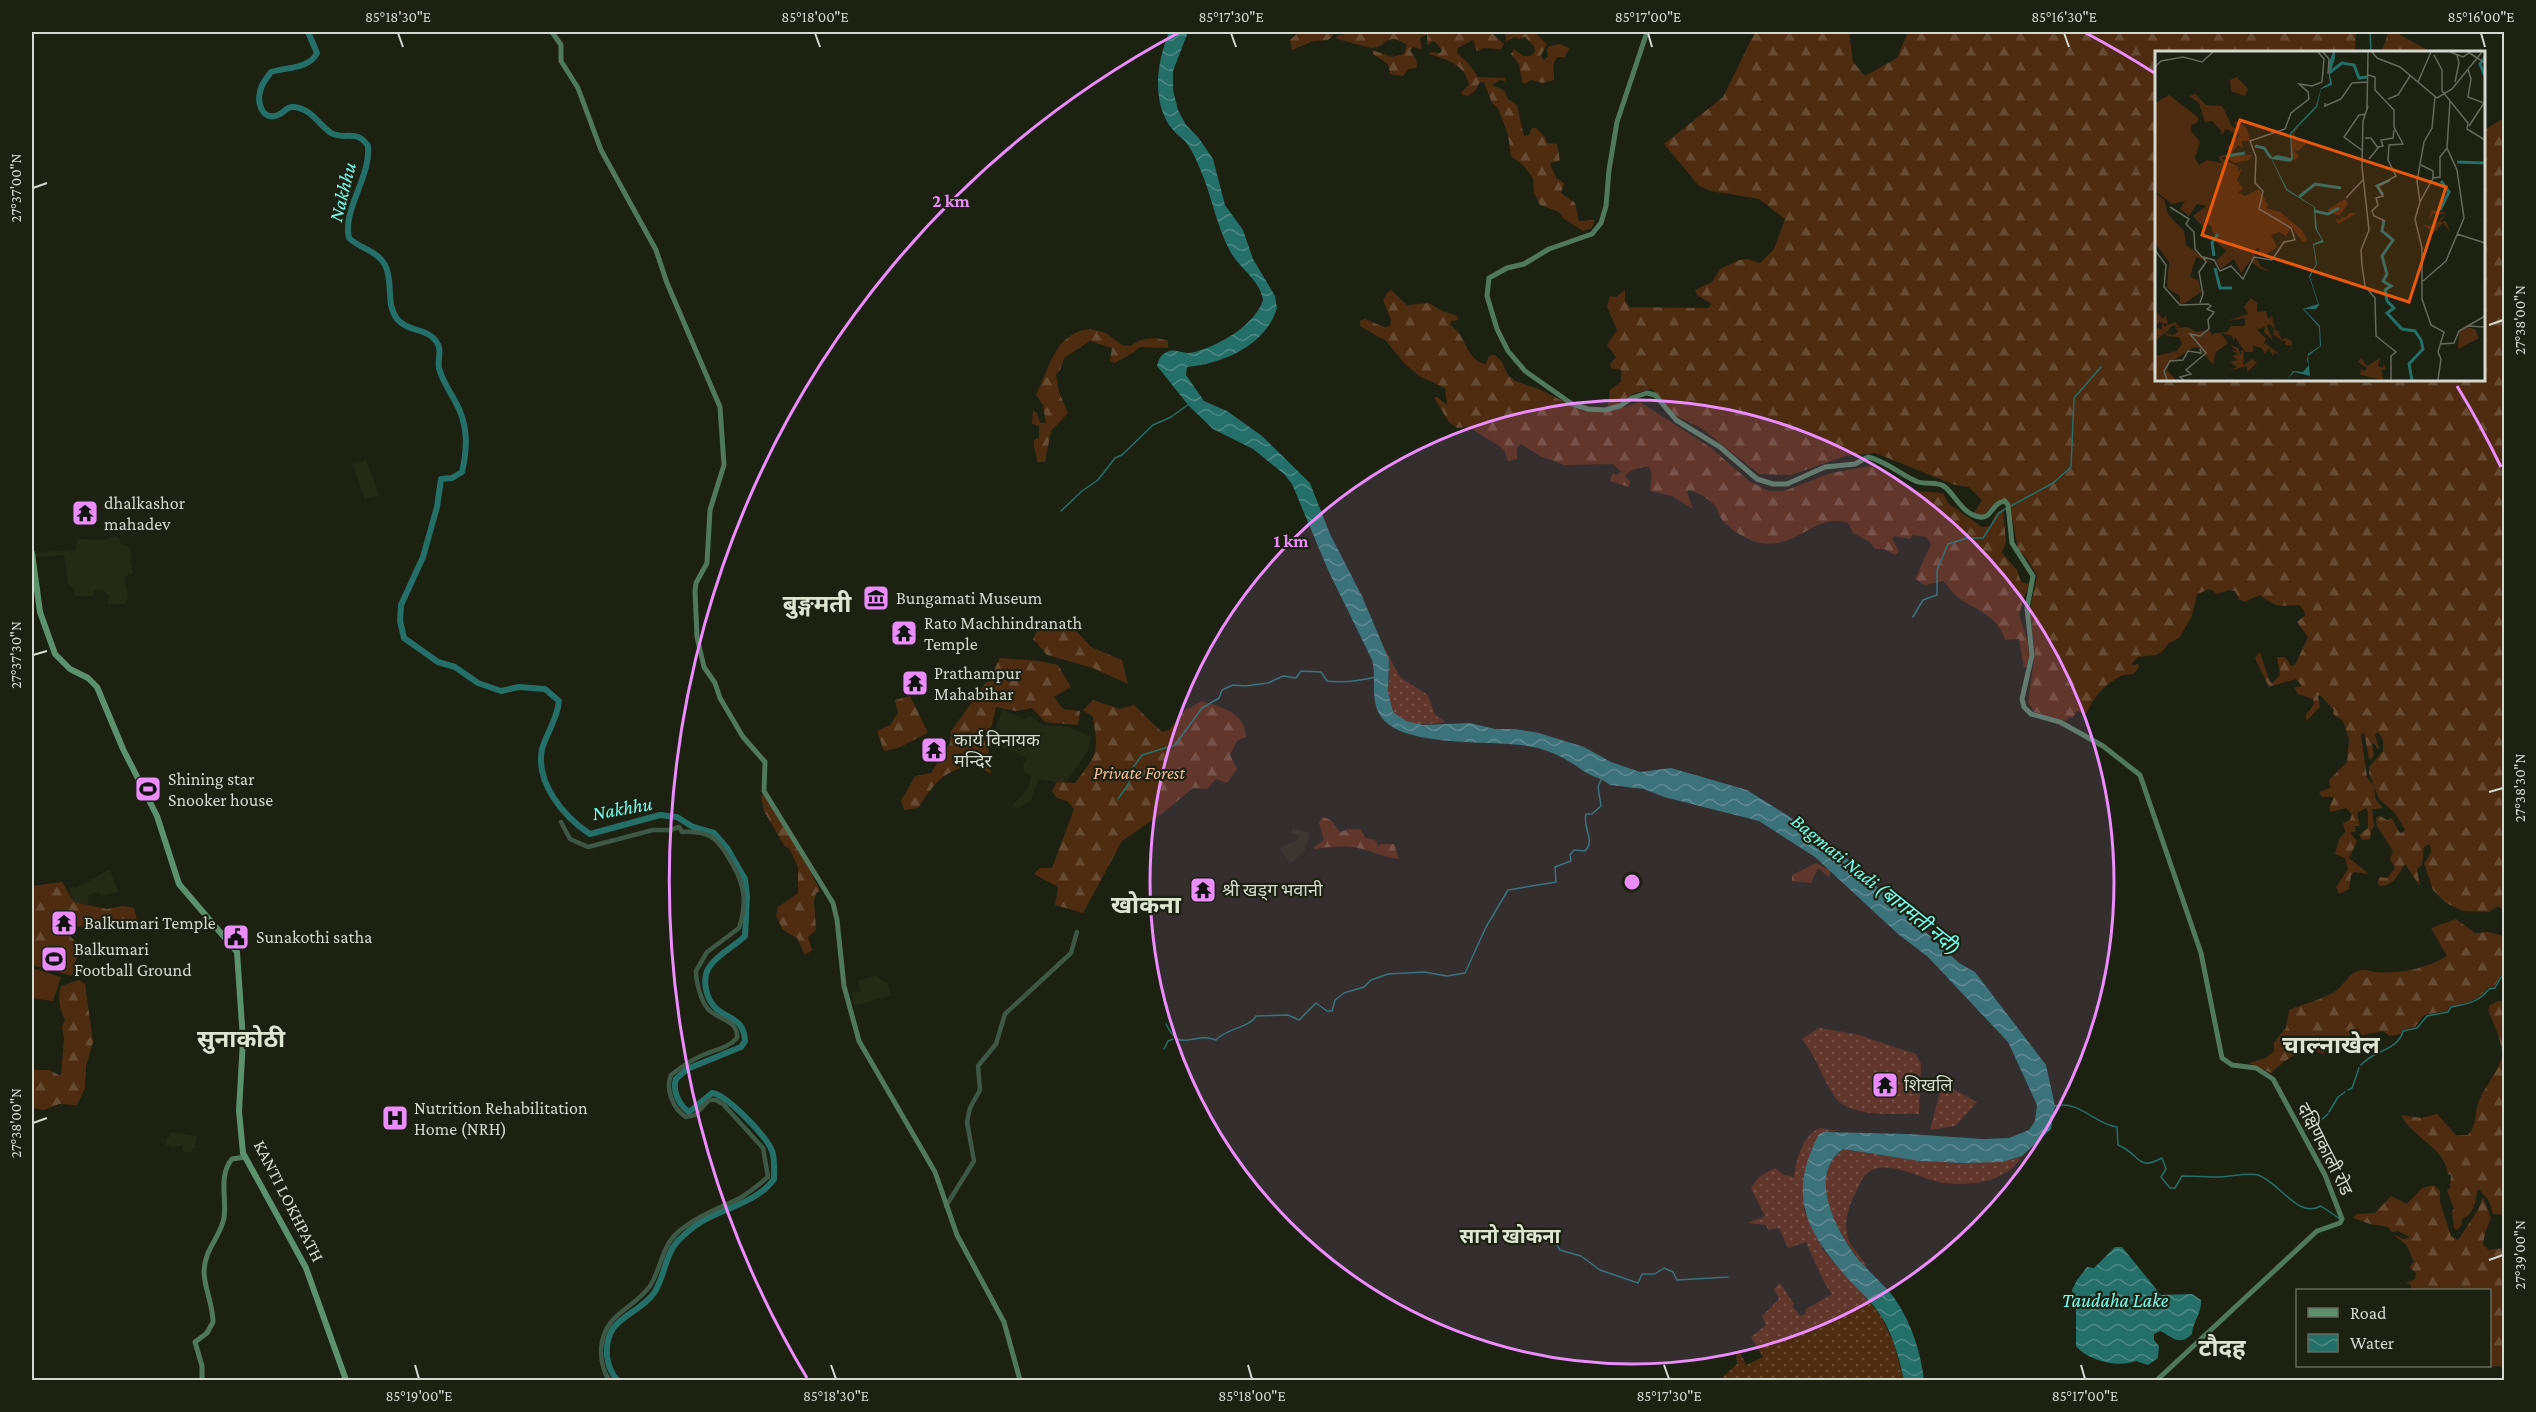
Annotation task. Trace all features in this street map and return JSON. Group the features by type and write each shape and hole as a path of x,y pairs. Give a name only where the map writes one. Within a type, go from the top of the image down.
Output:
{"main road":[{"path":"552,32 561,45 561,61 578,88 603,156 656,250 667,284 720,407 724,465 710,510 707,563 694,591 697,637 702,659 715,683 723,705 743,737 765,762 764,791 832,903 837,920 844,986 860,1041 935,1172 946,1206 971,1263 1004,1322 1020,1380"},
{"name":"दक्षिणकाली रोड","path":"1647,32 1615,130 1605,209 1601,223 1592,234 1549,249 1524,264 1500,270 1489,278 1486,290 1501,339 1525,371 1556,394 1582,408 1610,409 1647,393 1655,395 1676,420 1720,447 1757,479 1773,484 1787,484 1825,467 1855,464 1868,457 1879,459 1917,482 1941,484 1959,504 1976,517 1984,518 1989,515 1995,504 2006,501 2012,543 2033,576 2027,608 2032,655 2023,706 2029,713 2060,722 2103,746 2140,775 2201,953 2221,1055 2225,1062 2256,1068 2273,1079 2325,1175 2342,1219 2336,1226 2317,1231 2157,1380"},
{"name":"KANTI LOKHPATH","path":"32,553 38,603 55,654 70,669 87,678 97,687 123,749 157,816 179,884 237,952 243,1040 239,1095 240,1130 245,1157 306,1268 346,1380"},
{"path":"202,1380 202,1366 195,1342 207,1333 213,1322 205,1282 207,1250 221,1228 225,1209 226,1168 232,1159 245,1157"}],"street":[{"path":"561,822 570,839 588,847 653,830 670,830 679,827 682,832 709,835 724,847 744,885 739,928 707,952 697,968 696,977 708,1009 731,1023 738,1036 731,1044 678,1069 671,1075 669,1090 678,1109 686,1117 695,1115 706,1102 713,1099 723,1104 763,1148 768,1177 746,1194 705,1213 671,1240 663,1251 650,1285 622,1310 604,1332 601,1358 609,1380"},
{"path":"946,1206 974,1161 967,1122 970,1108 980,1090 978,1066 996,1044 1005,1014 1071,953 1077,932"}],"shaded area":[{"path":"366,460 379,495 365,500 353,465"},
{"path":"117,536 120,543 128,547 132,555 130,561 133,573 125,577 128,597 125,604 108,604 109,596 103,590 95,590 92,596 75,596 74,588 68,584 64,555 35,557 34,554 75,550 78,539 102,540"},
{"path":"1002,709 1025,719 1029,715 1043,725 1069,727 1091,737 1088,751 1065,784 1039,779 1031,800 1018,809 1012,805 1028,788 1031,776 1024,772 1023,765 1027,758 992,742"},
{"path":"1293,828 1310,833 1305,850 1290,864 1279,847 1297,840 1299,835 1291,833"},
{"path":"110,869 118,892 100,896 99,892 88,895 89,909 75,909 69,887 76,888"},
{"path":"876,975 888,985 892,995 854,1006 852,993 861,991 858,981"},
{"path":"171,1132 197,1136 192,1152 182,1151 183,1146 175,1146 175,1148 166,1145 166,1138"}],"green space":[{"path":"1299,32 1332,32 1333,36 1328,40 1313,41 1292,50 1290,40"},
{"path":"1360,32 1491,32 1504,44 1501,49 1484,48 1477,51 1473,40 1458,48 1457,53 1478,77 1505,78 1505,81 1500,80 1492,85 1504,90 1508,99 1517,105 1524,136 1529,135 1532,128 1536,128 1545,137 1547,143 1557,144 1560,161 1550,163 1556,178 1564,183 1561,193 1575,203 1579,221 1594,220 1592,228 1583,231 1563,218 1559,212 1540,205 1534,193 1533,178 1524,166 1511,156 1508,135 1498,108 1492,103 1484,82 1480,82 1475,91 1468,96 1463,95 1461,92 1469,85 1464,72 1454,64 1429,54 1430,52 1440,53 1442,50 1434,41 1427,45 1427,34 1420,38 1422,49 1413,47 1410,50 1416,59 1417,68 1408,69 1403,76 1390,74 1388,64 1373,54 1372,50 1392,57 1404,54 1407,45 1390,39 1372,48 1335,38 1339,35"},
{"path":"1505,32 1534,32 1547,44 1541,55 1543,60 1548,57 1549,46 1560,44 1569,48 1565,57 1558,57 1554,62 1554,80 1542,83 1531,80 1524,84 1519,64 1511,54 1514,49 1523,56 1530,56 1535,52 1534,46 1525,37 1519,39 1515,37 1506,41"},
{"path":"1755,32 1849,32 1853,62 1865,76 1897,58 1908,32 2356,32 2355,51 2155,51 2155,381 2485,381 2485,129 2504,118 2504,911 2498,906 2489,912 2463,911 2446,903 2433,890 2424,863 2431,853 2430,844 2424,847 2422,865 2417,869 2420,886 2405,864 2389,884 2380,886 2377,883 2380,877 2387,878 2395,868 2390,859 2393,851 2377,826 2376,817 2380,816 2387,820 2392,818 2399,832 2402,833 2405,830 2395,813 2379,799 2369,773 2369,767 2383,751 2383,740 2378,732 2375,735 2379,748 2377,749 2375,744 2372,744 2374,754 2371,760 2364,733 2361,734 2367,777 2374,787 2376,800 2383,808 2372,809 2374,826 2370,839 2363,840 2359,835 2368,828 2366,808 2357,813 2360,826 2355,826 2356,831 2350,833 2357,841 2349,858 2369,874 2354,872 2351,875 2349,889 2339,894 2336,887 2348,869 2345,858 2335,854 2339,839 2345,832 2343,823 2350,820 2352,814 2346,808 2331,812 2329,808 2334,797 2322,797 2319,792 2330,788 2329,780 2347,762 2349,739 2343,721 2333,714 2334,710 2320,695 2318,696 2320,707 2306,721 2306,715 2314,704 2313,699 2298,694 2294,687 2302,686 2296,679 2269,687 2255,658 2260,652 2272,683 2280,675 2277,657 2285,657 2291,666 2295,665 2308,637 2297,622 2305,615 2299,605 2279,605 2260,595 2244,602 2239,599 2235,591 2229,590 2217,594 2210,589 2197,594 2192,616 2179,638 2169,643 2162,652 2156,655 2138,657 2132,663 2133,665 2138,664 2139,667 2134,674 2121,676 2108,684 2096,697 2086,714 2077,711 2073,718 2069,717 2067,721 2034,712 2028,702 2035,652 2029,613 2037,576 2028,560 2018,550 2009,501 1996,502 1981,516 1974,513 1982,500 1969,487 1955,485 1875,453 1846,456 1791,475 1759,474 1701,428 1676,416 1652,389 1635,393 1614,406 1608,407 1610,390 1621,382 1621,370 1611,368 1610,364 1616,357 1607,345 1617,330 1607,307 1610,296 1616,297 1625,290 1625,301 1630,307 1708,308 1712,304 1697,295 1695,290 1712,282 1720,269 1739,260 1747,259 1760,263 1774,249 1785,219 1759,199 1711,191 1699,186 1664,144 1723,97"},
{"path":"2389,32 2395,32 2429,51 2381,51"},
{"path":"1391,290 1407,305 1429,303 1457,316 1458,320 1451,321 1450,325 1460,334 1470,353 1479,362 1486,364 1489,356 1495,355 1502,362 1508,375 1515,381 1541,390 1583,411 1611,411 1640,402 1710,447 1749,481 1769,491 1784,491 1831,473 1870,466 1917,491 1943,493 1948,503 1982,527 1990,526 1996,513 2003,509 2006,541 2002,553 2017,570 2021,582 2029,584 2019,614 2028,642 2027,666 2024,668 2019,639 2005,640 1998,625 1955,595 1943,581 1925,585 1915,579 1931,544 1926,537 1913,535 1910,539 1894,536 1892,539 1899,551 1895,555 1884,549 1875,549 1870,542 1853,533 1848,523 1837,521 1816,526 1785,541 1773,544 1761,543 1730,528 1722,520 1714,504 1696,493 1689,490 1687,492 1693,509 1672,496 1650,491 1652,474 1649,467 1636,469 1625,476 1630,481 1629,487 1610,481 1613,473 1616,475 1621,472 1613,464 1564,465 1540,456 1521,444 1517,448 1517,459 1508,461 1504,450 1496,444 1469,427 1457,428 1449,422 1434,398 1437,397 1447,405 1445,388 1419,376 1404,363 1386,341 1360,326 1360,321 1365,319 1384,327 1390,326 1391,320 1383,300"},
{"path":"1090,329 1106,333 1122,345 1130,346 1153,338 1168,341 1168,348 1140,347 1115,363 1110,361 1112,348 1090,341 1064,358 1056,374 1059,392 1068,413 1051,431 1045,462 1037,462 1034,440 1039,438 1039,426 1032,424 1033,410 1037,413 1040,423 1046,423 1043,405 1036,395 1061,344 1078,332"},
{"path":"1067,621 1091,647 1122,660 1128,684 1093,668 1047,655 1033,639 1042,622"},
{"path":"1381,642 1400,677 1428,695 1435,715 1445,722 1416,724 1407,722 1394,712 1388,693 1388,662"},
{"path":"1000,658 1040,661 1058,665 1071,687 1054,697 1063,709 1080,711 1078,725 1045,722 1032,708 1016,711 996,707 991,729 982,736 988,747 991,774 974,764 954,771 935,784 918,808 904,810 901,801 915,776 931,773 950,743 951,731 991,676"},
{"path":"910,696 928,733 898,748 884,751 877,731 890,725 898,713 895,700"},
{"name":"Private Forest","path":"1093,700 1120,709 1134,705 1162,732 1169,730 1185,710 1202,701 1231,712 1242,722 1246,737 1237,741 1230,755 1237,769 1227,783 1216,779 1207,789 1193,788 1168,809 1122,841 1083,913 1055,905 1058,887 1034,874 1040,868 1052,868 1074,809 1067,801 1057,798 1052,791 1057,782 1075,783 1092,759 1096,747 1093,717 1083,710"},
{"path":"764,794 805,860 820,891 816,893 814,901 816,930 808,937 812,950 805,955 797,938 783,930 776,916 778,907 798,893 798,867 789,848 785,847 764,811 761,796"},
{"path":"1322,817 1330,820 1340,832 1360,829 1366,838 1375,840 1379,847 1380,844 1394,844 1399,859 1352,847 1315,849 1314,847 1324,840 1319,823"},
{"path":"1816,863 1831,871 1829,877 1818,868 1811,883 1792,881 1792,875"},
{"path":"62,882 74,902 107,909 123,906 134,908 137,920 93,924 88,927 70,926 70,936 81,947 82,954 34,942 32,940 32,886"},
{"path":"2456,919 2475,933 2488,932 2504,936 2504,976 2500,976 2494,987 2488,988 2471,1001 2450,1006 2447,1011 2424,1015 2415,1027 2402,1030 2401,1034 2390,1036 2383,1031 2343,1041 2323,1054 2308,1051 2301,1053 2282,1063 2271,1073 2249,1063 2266,1058 2274,1051 2274,1042 2286,1028 2289,1010 2337,990 2357,971 2412,970 2447,956 2431,928"},
{"name":"Balkumari Football Ground","path":"34,942 78,952 72,976 32,965"},
{"path":"32,968 61,977 53,1001 32,998"},
{"path":"79,980 85,984 93,1042 86,1066 85,1088 77,1105 59,1104 44,1110 32,1108 32,1070 49,1070 61,1076 64,1038 62,1026 65,1020 61,1012 60,991 61,986"},
{"path":"2504,1001 2504,1215 2493,1214 2489,1201 2479,1189 2475,1204 2462,1219 2461,1226 2457,1230 2454,1228 2452,1211 2454,1209 2447,1190 2450,1188 2451,1175 2448,1174 2441,1156 2406,1123 2401,1115 2421,1118 2437,1114 2456,1135 2468,1135 2473,1128 2479,1101 2501,1060 2501,1043 2488,1010 2490,1005"},
{"path":"1819,1028 1856,1034 1916,1054 1921,1064 1919,1114 1862,1112 1841,1103 1834,1096 1802,1039"},
{"path":"1942,1083 1977,1102 1955,1126 1930,1130"},
{"path":"1821,1128 1838,1131 1822,1134 1816,1141 1804,1210 1823,1250 1880,1314 1893,1341 1904,1380 1729,1380 1723,1377 1737,1364 1736,1355 1740,1352 1746,1365 1763,1357 1751,1337 1766,1325 1762,1316 1779,1299 1774,1289 1780,1283 1794,1304 1792,1306 1801,1316 1805,1314 1806,1309 1832,1294 1806,1242 1788,1248 1779,1228 1768,1230 1766,1225 1748,1223 1765,1216 1751,1188 1756,1181 1775,1168 1784,1175 1794,1177 1805,1141 1809,1135"},
{"path":"1843,1149 1919,1161 1964,1163 2014,1159 2022,1156 2004,1174 1970,1184 1945,1183 1897,1169 1878,1168 1870,1171 1862,1180 1853,1198 1846,1222 1850,1242 1867,1269 1838,1227 1826,1193 1826,1177 1831,1162"},
{"path":"2434,1185 2440,1191 2440,1202 2451,1236 2458,1240 2478,1210 2483,1197 2491,1218 2483,1245 2489,1250 2504,1248 2504,1369 2499,1366 2491,1366 2491,1289 2411,1289 2411,1285 2406,1283 2415,1279 2416,1273 2409,1267 2414,1262 2407,1246 2393,1234 2404,1239 2410,1237 2398,1231 2392,1232 2388,1227 2353,1218 2357,1214 2375,1213 2391,1196 2407,1204 2422,1188"}],"water":[{"path":"1169,32 1188,32 1173,71 1173,90 1178,110 1186,125 1198,137 1213,159 1225,205 1243,230 1253,259 1275,296 1277,308 1271,321 1253,342 1215,362 1187,367 1186,375 1204,401 1227,411 1262,436 1310,483 1330,534 1362,596 1389,660 1388,692 1393,712 1406,721 1423,725 1470,723 1495,729 1515,729 1539,733 1584,747 1611,762 1640,772 1671,768 1747,790 1817,834 1842,854 1959,963 1975,972 2046,1065 2055,1106 2051,1129 2022,1156 2002,1162 1964,1163 1919,1161 1843,1149 1832,1160 1827,1173 1826,1188 1834,1219 1858,1259 1887,1289 1901,1308 1914,1338 1924,1380 1904,1380 1898,1355 1881,1316 1836,1264 1813,1230 1806,1213 1803,1196 1804,1177 1809,1156 1819,1134 1824,1132 1983,1139 2009,1138 2029,1130 2035,1121 2037,1105 2008,1042 1928,957 1898,934 1815,857 1759,821 1664,797 1644,789 1610,785 1559,756 1533,747 1431,739 1394,728 1382,718 1374,697 1372,660 1328,570 1292,484 1284,474 1253,449 1213,429 1189,406 1157,366 1160,358 1167,352 1200,351 1222,341 1252,318 1263,300 1258,286 1234,257 1225,241 1194,155 1163,114 1158,78 1159,66"},
{"name":"Taudaha Lake","path":"2115,1247 2122,1247 2161,1295 2192,1294 2201,1300 2192,1334 2187,1338 2176,1340 2160,1331 2154,1334 2154,1340 2159,1346 2158,1358 2148,1365 2136,1361 2121,1364 2104,1362 2088,1356 2076,1346 2076,1305 2072,1290 2087,1267 2094,1268"}],"waterway":[{"name":"Nakhhu","path":"308,32 317,53 303,65 271,72 261,89 260,106 268,116 280,114 289,108 300,108 331,133 355,136 368,146 365,170 349,216 349,238 378,256 385,265 389,278 391,306 397,319 406,326 428,334 436,341 439,348 440,372 465,427 466,444 462,472 452,478 441,479 437,507 423,557 401,605 400,621 404,638 438,662 455,667 478,683 501,691 519,687 545,689 559,701 542,749 541,762 547,786 554,798 580,827 590,834 660,815 677,817 693,827 714,833 727,848 745,879 747,896 745,936 714,961 705,980 710,1001 717,1010 737,1022 744,1033 745,1041 741,1047 687,1069 676,1079 675,1088 679,1102 689,1112 712,1093 736,1108 769,1145 774,1158 774,1179 754,1197 700,1223 676,1243 654,1293 647,1301 623,1318 611,1333 607,1343 607,1356 610,1369 617,1380"},
{"path":"2370,32 2371,51"},
{"path":"2011,506 2053,483 2071,467 2074,398 2101,367"},
{"path":"1061,511 1082,491 1098,480 1115,458 1122,455 1153,425 1171,417 1189,404"},
{"path":"1913,617 1923,600 1937,595 1937,570 1948,544 1967,538 1983,538 1999,513 2007,508"},
{"path":"1118,799 1129,783 1132,769 1142,755 1175,745 1202,708 1219,698 1222,690 1233,685 1268,683 1283,676 1296,678 1301,671 1321,672 1327,681 1333,682 1376,677"},
{"path":"1166,1024 1171,1033 1182,1040 1200,1038 1216,1040 1248,1023 1256,1016 1288,1015 1299,1020 1316,1003 1327,1011 1332,1011 1335,1000 1344,993 1364,987 1371,980 1388,974 1424,972 1447,976 1465,973 1486,927 1508,890 1556,882 1555,867 1571,861 1570,855 1574,850 1585,851 1588,847 1589,838 1585,819 1586,814 1592,814 1601,806 1598,787 1602,777"},
{"path":"2361,1065 2396,1042 2403,1031 2417,1028 2427,1016 2448,1012 2451,1007 2477,1000 2489,989 2495,988 2501,977 2504,977"},
{"path":"1164,1049 1168,1041 1173,1039"},
{"path":"2348,1090 2352,1088 2359,1068"},
{"path":"2329,1112 2338,1097 2345,1092"},
{"path":"2055,1106 2072,1106 2101,1122 2117,1127 2118,1145 2143,1162 2154,1162 2162,1158 2166,1169 2161,1177 2170,1188 2175,1188 2182,1176 2258,1175 2304,1208 2312,1209 2321,1206 2340,1219"},
{"path":"2319,1122 2328,1114"},
{"path":"2313,1127 2318,1123"},
{"path":"2306,1130 2312,1127"},
{"path":"1547,1242 1557,1245 1560,1250 1581,1256 1600,1270 1638,1283 1642,1274 1655,1274 1664,1268 1673,1272 1677,1280 1728,1277"}],"place":[{"name":"dhalkashor mahadev","path":"85,513"},
{"name":"Bungamati Museum","path":"876,598"},
{"name":"Rato Machhindranath Temple","path":"904,633"},
{"name":"Prathampur Mahabihar","path":"915,683"},
{"name":"कार्य विनायक मन्दिर","path":"934,750"},
{"name":"Shining star Snooker house","path":"148,789"},
{"name":"श्री खड्ग भवानी","path":"1203,890"},
{"name":"Balkumari Temple","path":"64,923"},
{"name":"Sunakothi satha","path":"236,937"},
{"name":"Balkumari Football Ground","path":"54,959"},
{"name":"शिखलि","path":"1885,1085"},
{"name":"Nutrition Rehabilitation Home (NRH)","path":"395,1118"}],"district":[{"name":"बुङ्गमती","path":"817,603"},
{"name":"खोकना","path":"1146,904"},
{"name":"सुनाकोठी","path":"241,1038"},
{"name":"चाल्नाखेल","path":"2331,1044"},
{"name":"सानो खोकना","path":"1510,1236"},
{"name":"टौदह","path":"2222,1347"}],"water label":[{"name":"Bagmati Nadi (बागमती नदी)","path":"1876,884"}]}
